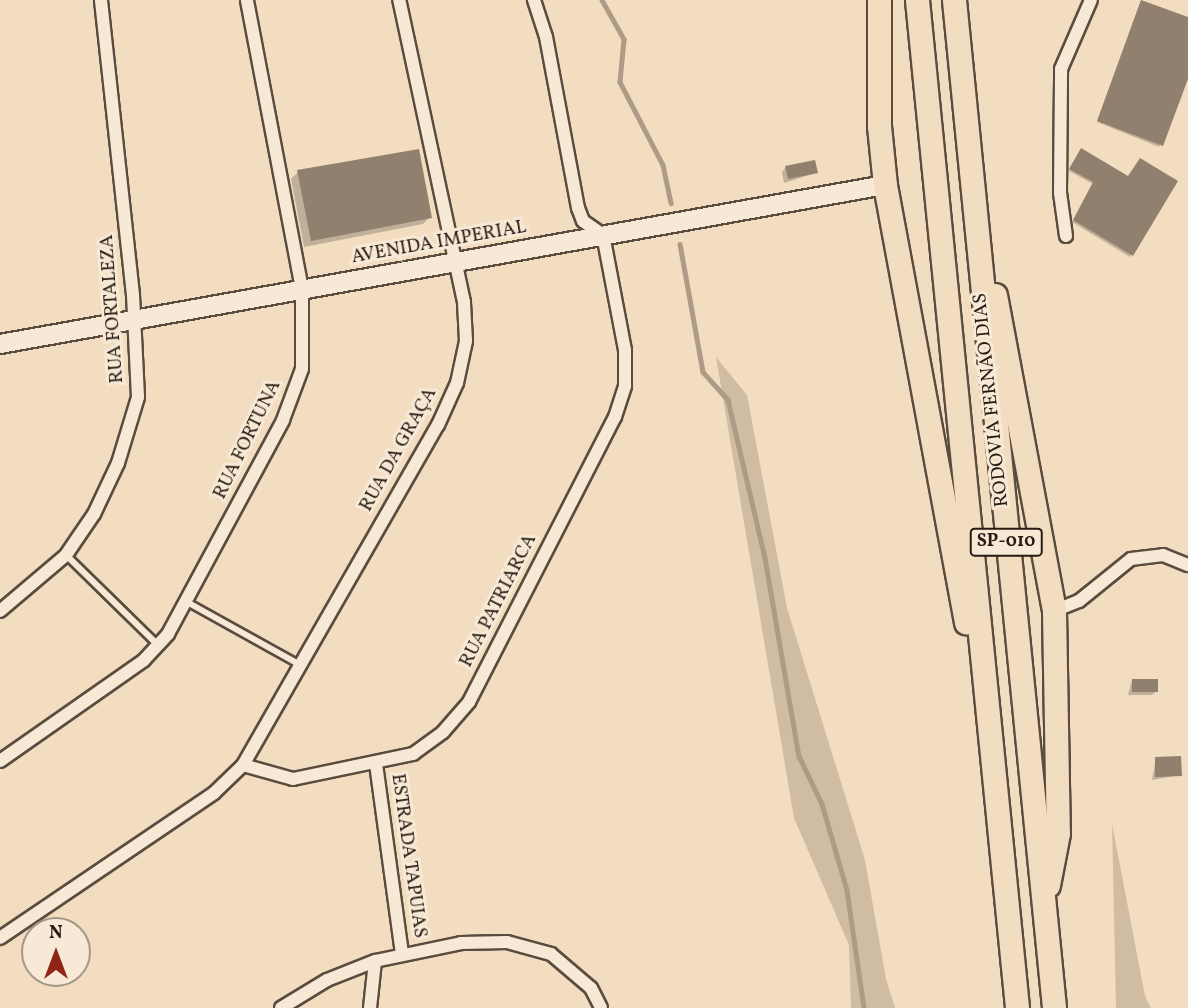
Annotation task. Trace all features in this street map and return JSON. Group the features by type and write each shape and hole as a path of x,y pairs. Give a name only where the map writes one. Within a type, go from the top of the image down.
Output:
{"highway":[{"path":"879,0 879,126 885,184 958,591 985,698"},
{"name":"RODOVIA FERNÃO DIAS","path":"917,0 1017,1008"},
{"name":"RODOVIA FERNÃO DIAS","path":"954,0 1054,1008"},
{"path":"970,172 1054,611 1058,832 1043,912"}],"main road":[{"name":"AVENIDA IMPERIAL","path":"0,344 885,184"}],"street":[{"name":"RUA FORTALEZA","path":"0,611 66,555 94,514 113,473 138,397 134,318 101,0"},
{"name":"RUA FORTUNA","path":"0,761 144,660 159,645 187,602 283,421 302,369 302,289 247,0"},
{"name":"RUA DA GRAÇA","path":"243,765 438,425 457,383 466,341 455,261 400,0"},
{"path":"534,0 546,37 578,208 583,221 603,235"},
{"path":"1066,236 1060,193 1061,69 1091,0"},
{"name":"RUA PATRIARCA","path":"243,765 293,779 376,764 414,754 443,732 469,702 615,417 625,386 625,350 603,235"},
{"path":"1054,611 1079,601 1130,559 1163,555 1188,565"},
{"name":"ESTRADA TAPUIAS","path":"376,764 402,953"},
{"path":"0,938 214,793 243,765"},
{"path":"281,1008 327,980 402,953 461,943 507,942 551,954 591,988 601,1008"},
{"path":"370,1008 375,961"}],"lane":[{"path":"66,555 159,645"},
{"path":"187,602 300,664"}],"shaded area":[{"path":"716,357 747,395 787,608 865,860 886,979 895,1008 851,1008 849,945 794,818"},
{"path":"1112,824 1145,996 1151,1008 1116,1008"}],"building":[{"path":"1141,0 1188,17 1188,79 1163,146 1097,121"},
{"path":"1081,148 1128,176 1140,158 1178,181 1133,256 1073,220 1093,182 1069,169"},
{"path":"419,149 432,218 311,241 297,170"},
{"path":"815,160 818,173 788,179 785,166"},
{"path":"1132,679 1158,679 1158,692 1132,692"},
{"path":"1181,756 1182,776 1155,777 1155,757"}],"waterway":[{"path":"602,0 624,39 620,82 663,165 671,203"},
{"path":"680,244 703,372 728,400 765,558 799,756 822,804 847,890 864,1008"}]}
